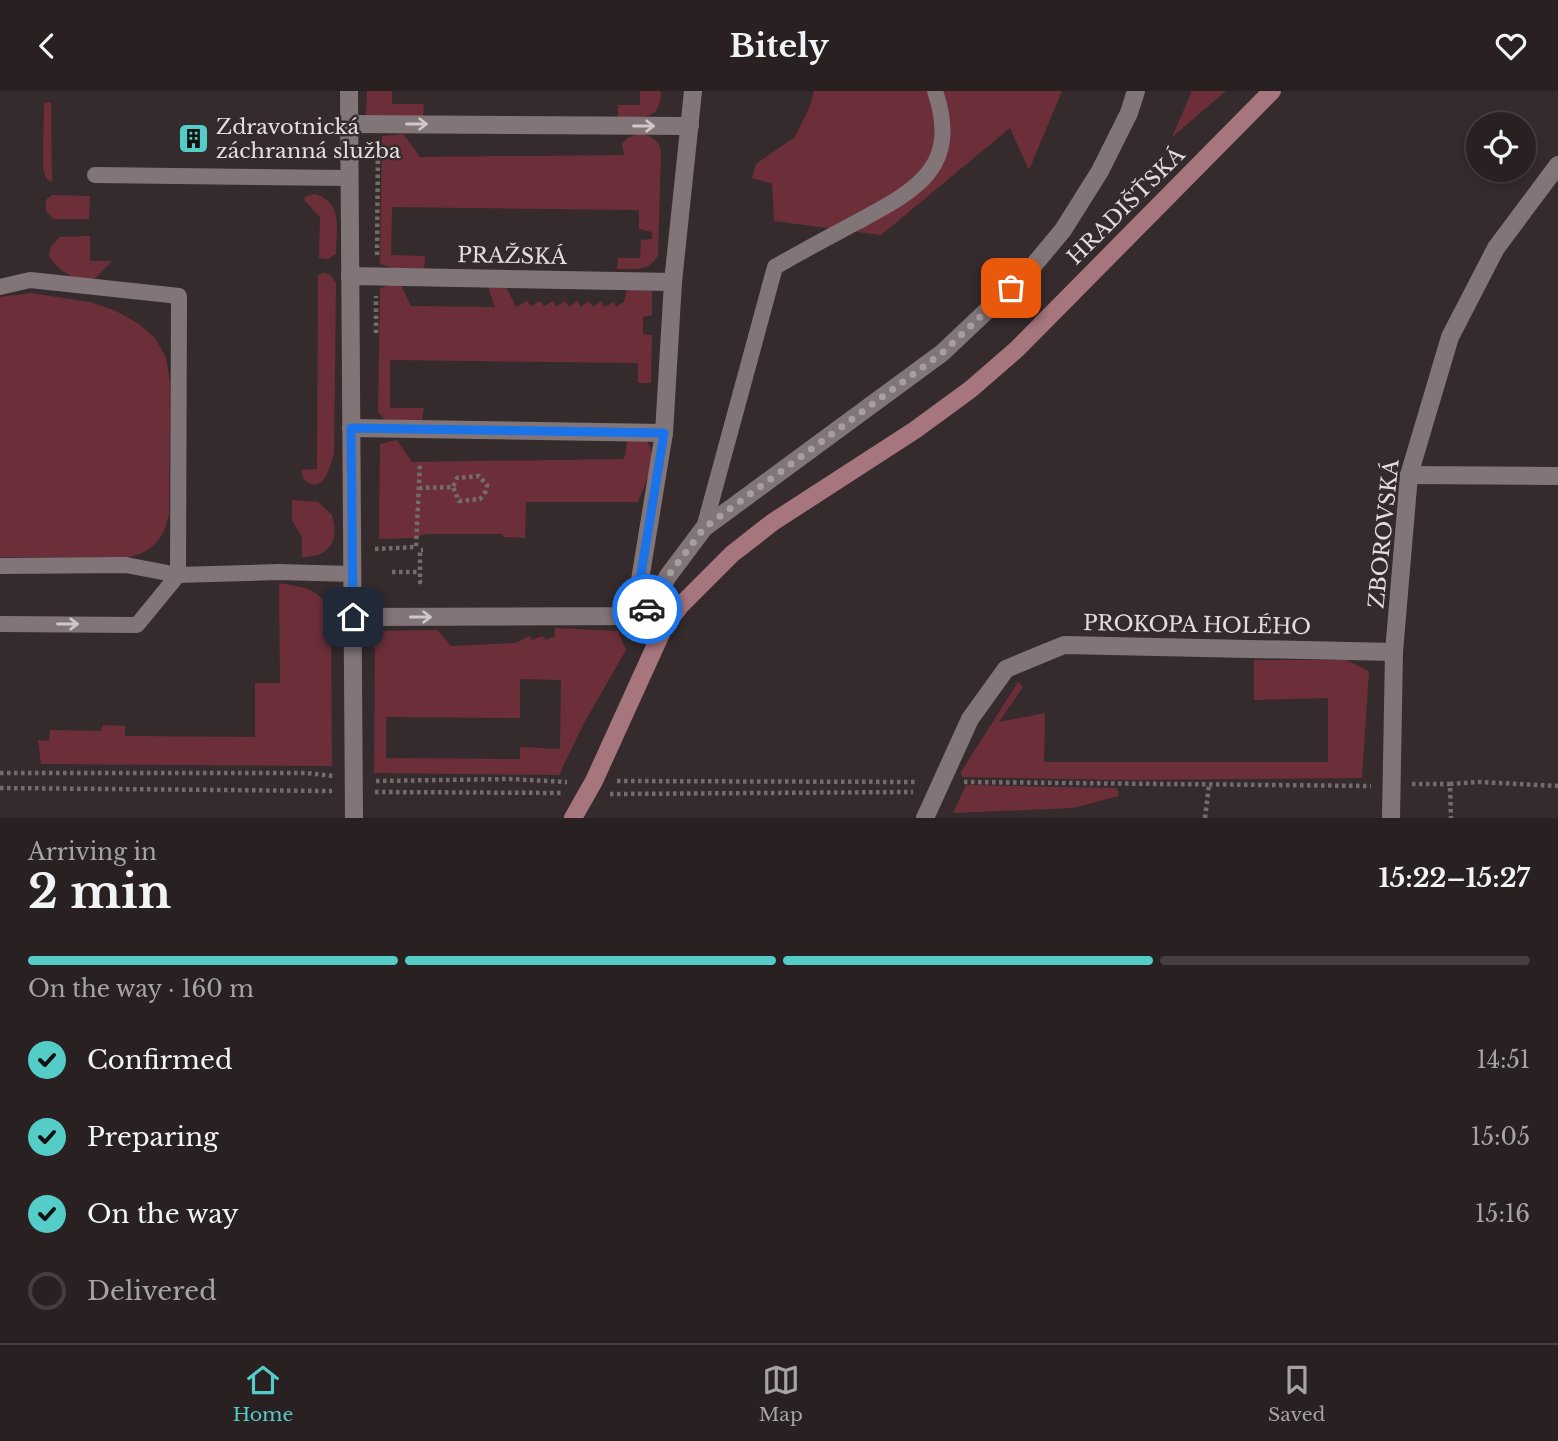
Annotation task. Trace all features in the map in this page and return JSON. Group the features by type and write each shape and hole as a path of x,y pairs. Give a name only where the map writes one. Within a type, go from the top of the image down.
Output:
{"street":[{"path":"349,91 354,818"},
{"path":"643,615 640,580 664,433 673,282 693,91"},
{"name":"HRADIŠŤSKÁ","path":"643,615 704,528 942,353 1028,272 1063,230 1100,171 1129,113 1136,91"},
{"name":"HRADIŠŤSKÁ","path":"573,818 664,627 680,606 732,554 773,522 915,430 971,389 1017,349 1272,91"},
{"path":"349,124 690,126"},
{"name":"ZBOROVSKÁ","path":"1391,818 1394,652 1409,475 1450,337 1496,248 1558,165"},
{"name":"PRAŽSKÁ","path":"350,276 673,282"},
{"path":"351,428 664,433"},
{"path":"1409,475 1558,476"},
{"path":"353,617 643,615 664,627"},
{"name":"PROKOPA HOLÉHO","path":"925,818 970,719 1006,669 1064,645 1394,652"}],"lane":[{"path":"704,528 775,267 883,208 920,184 936,162 942,146 942,113 934,91"},
{"path":"95,175 349,178"},
{"path":"0,286 30,280 179,296 178,575 137,625 0,624"},
{"path":"0,566 126,565 178,575 279,572 352,574"}],"path":[{"path":"377,263 378,139"},
{"path":"375,549 416,547 420,462"},
{"path":"479,476 487,485 480,499 459,501 453,487 457,478 479,476"},
{"path":"419,488 453,487"},
{"path":"422,582 419,582 420,550 423,550"},
{"path":"392,572 420,572"},
{"path":"0,773 307,773 354,786 590,787 822,783 940,786"},
{"path":"0,788 940,786 960,782 1392,786 1479,782 1558,786"},
{"path":"1450,784 1451,818"},
{"path":"1205,818 1209,785"}],"shaded area":[{"path":"367,91 392,91 392,104 424,104 423,117 366,117"},
{"path":"640,91 661,91 654,113 642,117 618,117 618,105 640,105"},
{"path":"814,91 1062,91 1029,170 1010,128 881,235 774,221 772,184 752,178 756,164 795,137"},
{"path":"1192,91 1226,91 1172,137"},
{"path":"51,102 52,182 47,179 43,169 44,103"},
{"path":"640,133 654,139 661,151 658,255 646,267 617,269 618,258 640,258 641,240 652,239 652,232 639,229 639,210 392,207 391,255 425,256 424,268 392,268 380,264 382,136 403,134 420,157 624,155 622,144 627,138"},
{"path":"315,194 331,204 336,218 336,254 328,259 319,258 320,217 304,200 305,197"},
{"path":"52,195 90,196 89,219 54,219 46,211 46,200"},
{"path":"90,236 90,261 112,261 94,279 80,279 68,274 49,256 51,246 60,237"},
{"path":"330,274 336,283 334,454 325,478 321,482 311,484 304,480 301,470 317,469 318,275"},
{"path":"401,285 411,306 495,307 488,287 506,287 516,307 527,301 531,306 540,301 544,306 553,301 556,307 565,301 569,307 577,301 581,307 589,301 593,307 601,301 604,307 614,302 616,307 624,302 628,286 640,285 652,291 652,315 643,317 643,334 652,335 651,383 638,383 638,363 390,360 390,408 424,408 422,421 387,421 378,412 380,288"},
{"path":"31,293 90,302 116,311 139,324 155,338 166,358 170,383 169,514 160,538 143,552 126,558 0,557 0,297"},
{"path":"397,440 412,462 623,459 627,441 646,441 652,454 652,462 638,502 526,502 525,538 503,537 503,534 426,534 413,538 379,539 380,444"},
{"path":"292,500 318,502 332,515 333,540 325,551 302,557 302,537 292,520"},
{"path":"279,583 316,593 331,612 332,766 41,764 38,740 49,741 50,730 101,731 103,725 125,726 125,736 255,737 255,683 280,683"},
{"path":"555,628 618,631 626,650 584,723 559,775 374,773 373,649 378,631 438,630 451,646 515,643 530,636 532,640 542,636 546,640 555,636","holes":["520,679 561,680 560,749 520,747 520,759 386,758 386,717 520,718"]},
{"path":"1254,660 1346,660 1369,671 1362,778 1117,780 962,777 961,772 1018,682 1023,687 999,722 1045,713 1044,762 1328,762 1328,698 1254,700"},
{"path":"966,785 1117,788 1119,796 1073,808 953,813"}],"way so far":[{"path":"647,609 648,613 668,576 704,528 942,353 1011,288"}],"place":[{"name":"Zdravotnická záchranná služba","path":"193,139"}],"route":[{"path":"353,617 351,428 664,433 640,580 647,609"}]}
